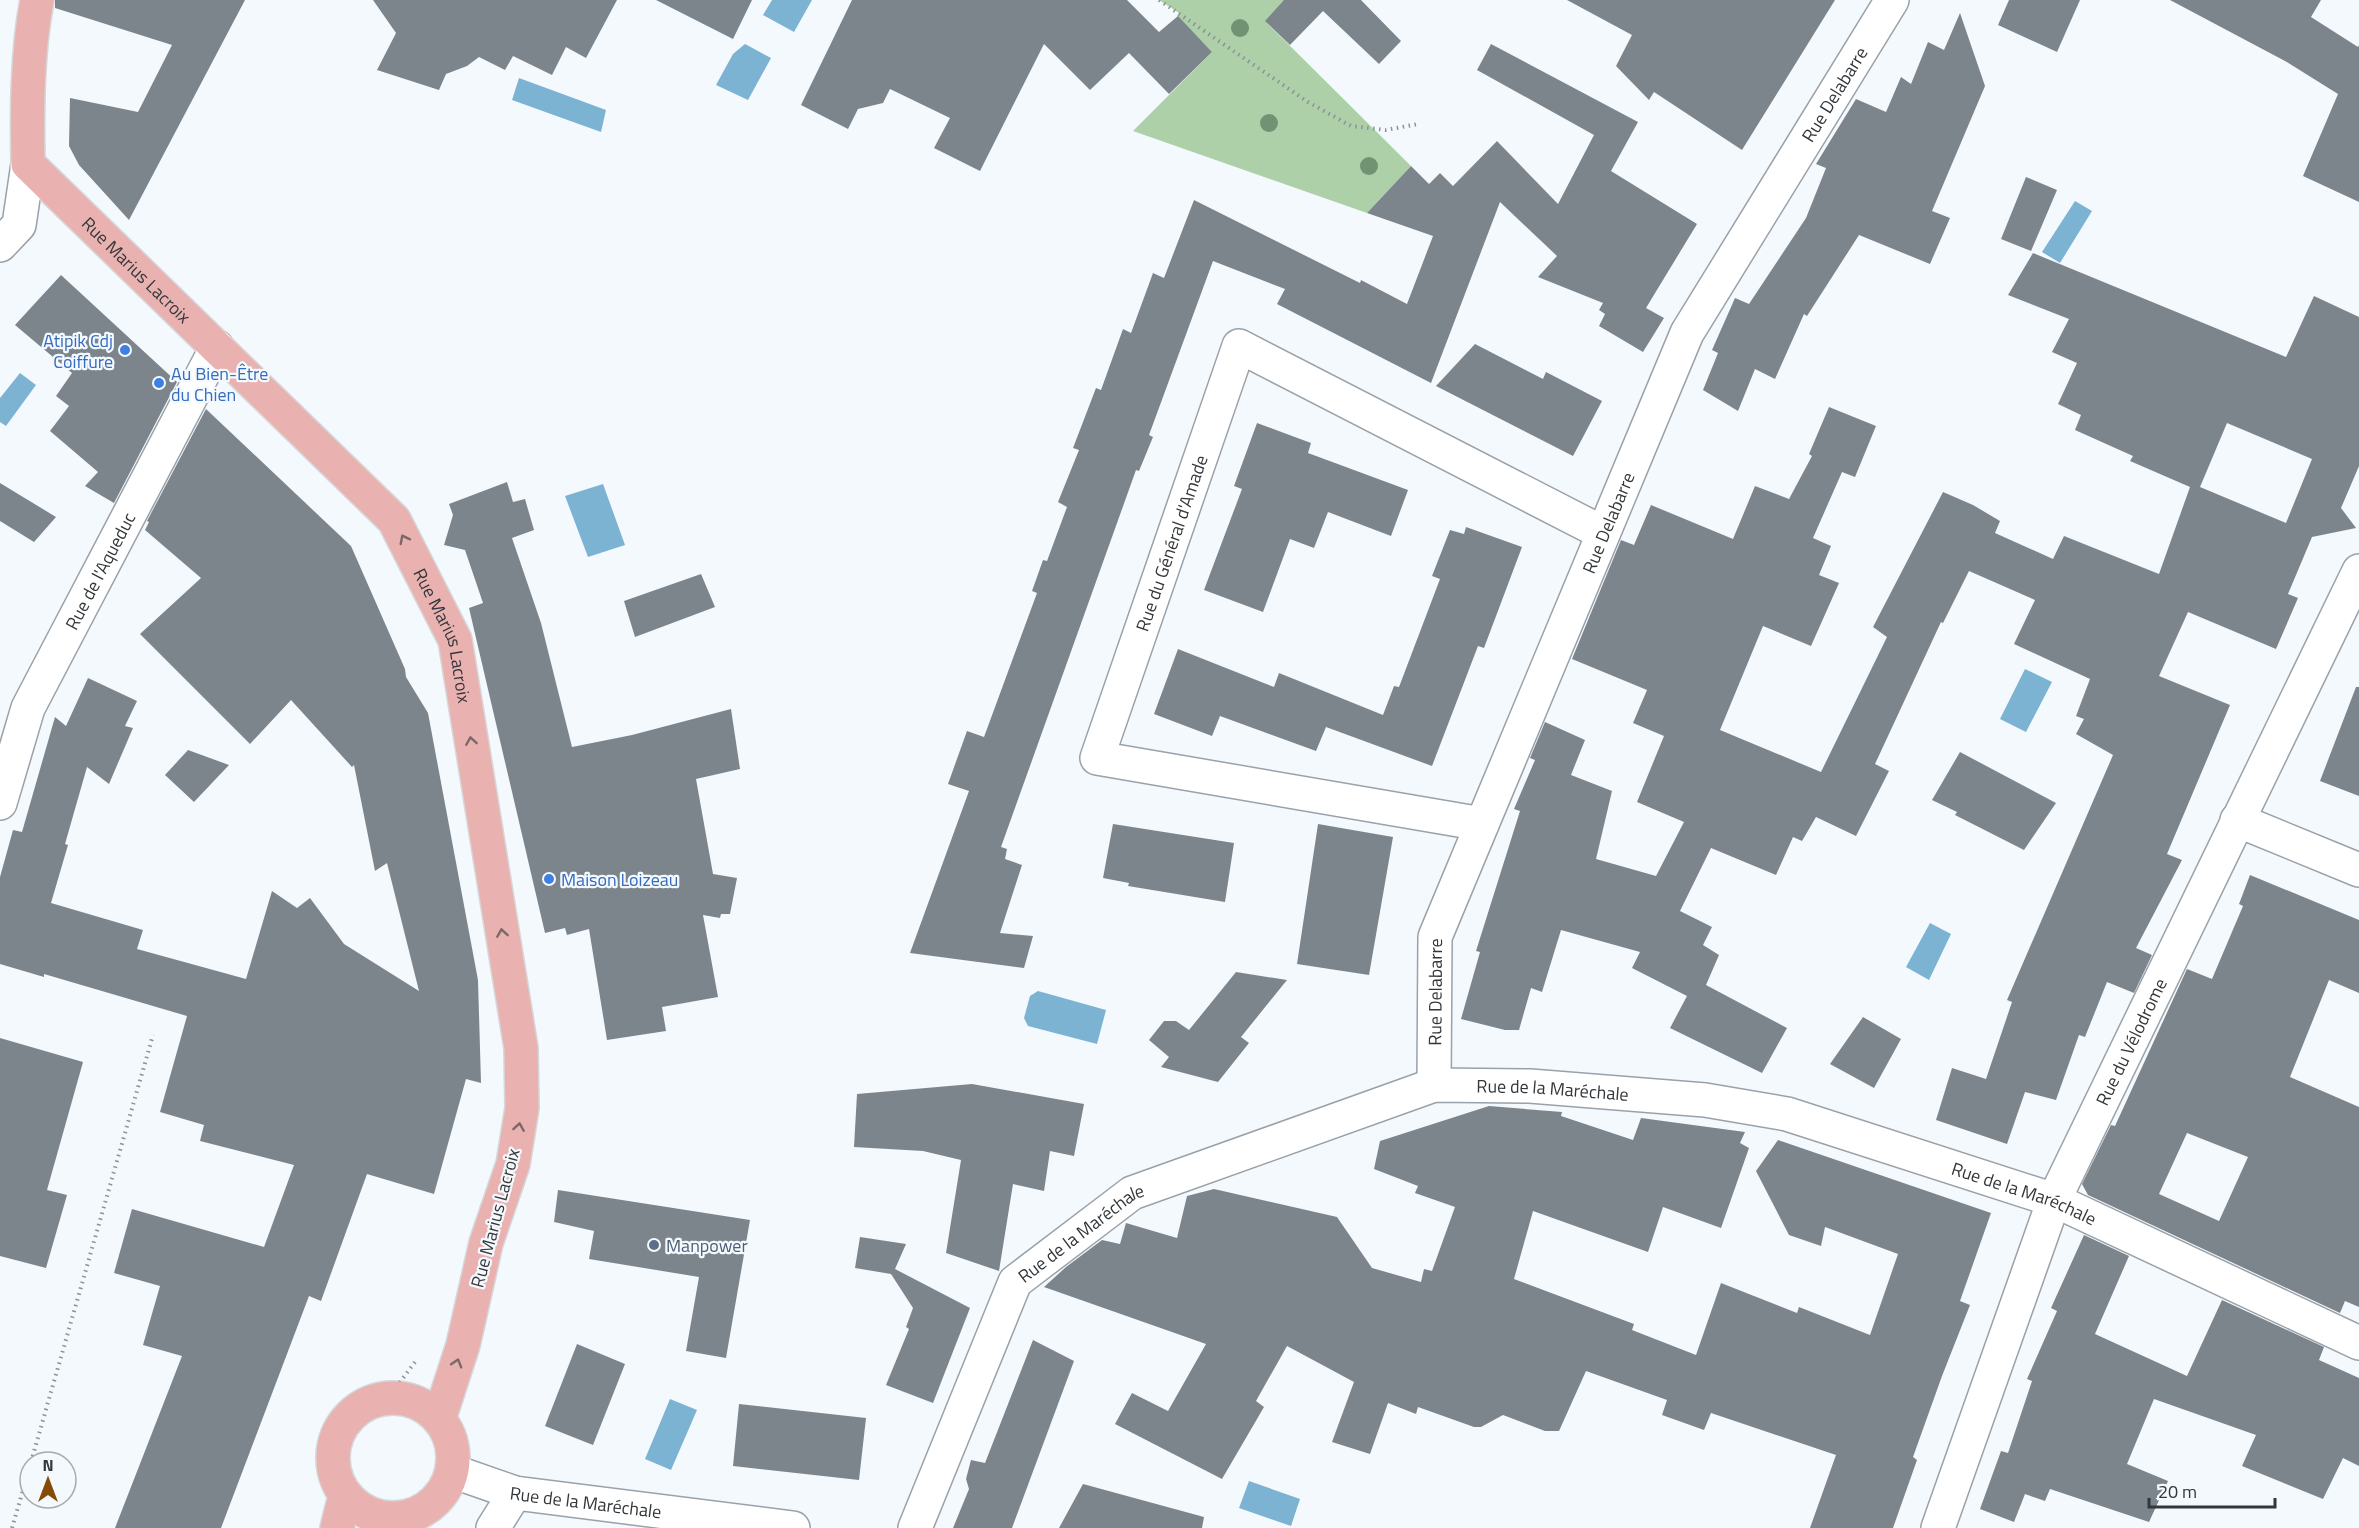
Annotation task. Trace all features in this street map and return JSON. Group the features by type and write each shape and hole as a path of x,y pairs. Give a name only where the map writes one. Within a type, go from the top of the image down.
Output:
{"main road":[{"path":"28,164 27,110 33,22 37,0"},
{"name":"Rue Marius Lacroix","path":"28,164 394,520 455,640 521,1048 522,1108 513,1164 486,1243 463,1345 439,1419"},
{"path":"389,1397 408,1400 425,1407 439,1419 449,1435 453,1453 452,1471 446,1488 434,1502 400,1523 371,1515 357,1508 345,1496 336,1480 332,1461 334,1443 341,1425 354,1412 370,1402 389,1397"},
{"path":"337,1528 345,1496"}],"street":[{"name":"Rue Delabarre","path":"1434,1085 1435,937 1687,333 1892,0"},
{"path":"0,245 19,225 28,164"},
{"name":"Rue du Général d'Amade","path":"1482,824 1097,759 1239,346 1603,533"},
{"name":"Rue de l'Aqueduc","path":"0,803 28,708 217,347"},
{"name":"Rue du Vélodrome","path":"1938,1528 2054,1200 2359,571"},
{"path":"2237,819 2359,870"},
{"name":"Rue de la Maréchale","path":"915,1528 1015,1282 1132,1193 1434,1085 1530,1086 1694,1099 1787,1114 2054,1200 2359,1343"},
{"name":"Rue de la Maréchale","path":"452,1471 515,1493 793,1528"},
{"path":"493,1528 515,1493"}],"path":[{"path":"1159,0 1308,102 1352,126 1386,130 1418,124"},
{"path":"35,1450 153,1035"},
{"path":"389,1397 416,1361"},
{"path":"12,1528 18,1508"}],"green space":[{"path":"1159,0 1287,0 1267,23 1411,166 1367,213 1133,131 1212,52 1177,16 1179,13"}],"water":[{"path":"772,0 812,0 794,32 763,15"},
{"path":"745,44 771,58 748,100 716,85 733,54"},
{"path":"519,78 606,110 601,132 512,100"},
{"path":"2075,201 2092,211 2060,263 2042,252"},
{"path":"20,373 36,385 6,426 0,422 0,398"},
{"path":"603,484 625,545 588,557 565,496"},
{"path":"2025,669 2052,682 2026,732 2000,719"},
{"path":"1930,923 1951,934 1929,980 1906,967"},
{"path":"1038,991 1106,1010 1097,1044 1028,1026 1024,1018 1030,996"},
{"path":"670,1399 697,1410 671,1470 645,1459"},
{"path":"1249,1481 1300,1499 1291,1526 1239,1508"}],"building":[{"path":"55,0 245,0 129,220 79,165 69,146 70,98 138,112 172,45 55,8"},
{"path":"373,0 617,0 586,58 566,47 552,75 513,56 505,70 479,57 467,66 446,74 439,90 377,70 396,33"},
{"path":"656,0 752,0 733,39"},
{"path":"852,0 1127,0 1159,32 1178,16 1212,52 1169,94 1129,53 1090,90 1044,44 980,171 934,148 950,118 890,89 883,103 858,109 848,129 801,105"},
{"path":"1284,0 1361,0 1401,41 1379,64 1323,11 1290,45 1265,21"},
{"path":"1567,0 1835,0 1742,150 1654,92 1649,100 1616,66 1632,35"},
{"path":"2009,0 2080,0 2057,52 1998,25"},
{"path":"2170,0 2321,0 2311,17 2358,47 2359,45 2359,202 2303,176 2338,94 2285,61"},
{"path":"1960,13 1985,86 1932,211 1950,218 1930,264 1859,235 1807,316 1804,314 1775,379 1755,369 1738,411 1703,390 1718,353 1712,350 1735,298 1749,304 1806,218 1826,168 1816,164 1856,99 1886,112 1901,77 1911,84 1928,42 1944,50"},
{"path":"1491,44 1638,122 1611,171 1697,224 1646,308 1664,318 1643,352 1599,326 1605,314 1599,310 1603,303 1538,277 1557,256 1500,202 1431,383 1277,304 1285,289 1213,261 1149,435 1153,437 1139,471 1136,470 1001,847 1007,849 1005,859 1022,865 1000,933 1033,936 1024,968 910,953 969,791 948,784 967,731 984,737 1037,593 1032,591 1043,560 1047,561 1067,507 1058,502 1079,450 1073,448 1096,388 1101,390 1123,329 1131,333 1153,273 1164,278 1194,200 1407,304 1433,236 1367,213 1411,166 1429,184 1440,173 1453,186 1497,141 1558,204 1594,135 1477,70"},
{"path":"2026,177 2057,190 2031,251 2001,239"},
{"path":"2033,253 2286,357 2314,296 2359,317 2359,466 2341,508 2356,528 2312,537 2288,594 2298,598 2276,649 2188,612 2159,676 2230,705 2167,854 2182,860 2136,948 2152,955 2134,993 2107,982 2085,1037 2079,1035 2056,1100 2025,1092 2007,1144 1936,1120 1952,1068 1986,1079 2012,1002 2007,1000 2113,755 2076,734 2084,719 2076,716 2090,679 2014,644 2035,600 1969,571 1943,623 1941,622 1875,764 1889,771 1856,836 1816,817 1802,841 1793,837 1776,875 1711,848 1680,911 1712,927 1703,945 1719,955 1706,985 1787,1028 1762,1073 1670,1028 1687,996 1632,968 1640,952 1561,930 1542,992 1531,988 1519,1030 1505,1030 1461,1019 1480,952 1476,951 1520,811 1514,809 1535,760 1530,758 1545,722 1585,740 1571,775 1612,791 1596,859 1656,876 1684,822 1637,802 1664,736 1633,723 1647,690 1572,659 1621,540 1634,545 1651,505 1733,539 1755,486 1789,499 1812,456 1809,454 1829,407 1876,426 1855,477 1842,472 1813,538 1831,546 1819,575 1839,583 1811,646 1763,626 1720,730 1821,772 1887,637 1873,627 1943,492 1973,505 2000,521 1995,533 2053,559 2064,536 2159,574 2190,487 2130,461 2133,456 2075,430 2081,415 2058,404 2077,363 2052,352 2069,319 2008,295","holes":["2227,423 2312,459 2286,523 2200,487"]},
{"path":"61,275 177,382 114,503 85,486 98,472 50,431 69,406 56,396 72,373 15,325"},
{"path":"1475,344 1543,379 1546,372 1602,401 1573,456 1436,386"},
{"path":"206,409 351,546 405,669 406,677 428,713 478,980 481,1083 466,1079 434,1194 367,1174 321,1301 309,1296 221,1528 115,1528 182,1356 143,1345 160,1286 114,1273 132,1209 264,1247 294,1165 200,1141 204,1125 160,1112 187,1016 44,974 44,977 0,964 0,877 13,830 22,832 55,717 66,726 88,678 137,701 125,726 133,728 109,784 87,767 51,903 143,930 137,949 246,979 272,891 297,908 310,898 344,944 419,991 387,863 375,871 354,765 352,767 291,700 250,744 140,634 201,578 145,530 149,522 147,521"},
{"path":"1257,423 1311,443 1308,453 1408,490 1391,536 1328,512 1314,548 1290,539 1263,612 1204,590 1242,489 1234,486"},
{"path":"507,482 513,502 525,499 534,530 512,538 541,623 572,747 632,735 731,709 740,769 696,779 713,874 737,878 730,914 721,914 720,918 703,915 718,997 662,1007 666,1031 607,1040 589,929 567,935 565,928 545,933 469,608 483,603 465,550 444,545 453,515 449,504"},
{"path":"0,483 56,517 34,542 0,521"},
{"path":"1466,527 1522,547 1484,648 1478,646 1432,766 1326,727 1316,751 1220,716 1212,736 1154,714 1178,649 1274,687 1279,673 1383,715 1394,686 1399,687 1440,579 1432,576 1450,530 1464,534"},
{"path":"701,574 715,607 635,637 624,601"},
{"path":"2356,687 2359,687 2359,796 2320,781"},
{"path":"188,750 229,765 194,802 165,775"},
{"path":"1960,752 2056,803 2024,850 1955,815 1957,812 1932,800"},
{"path":"1113,824 1234,843 1225,902 1128,886 1129,883 1103,878"},
{"path":"1318,824 1393,837 1369,975 1297,964"},
{"path":"2250,875 2359,920 2359,993 2329,980 2290,1077 2359,1107 2359,1307 2345,1301 2340,1313 2088,1195 2082,1184 2111,1125 2115,1126 2187,969 2212,979 2243,906 2239,904","holes":["2187,1133 2248,1157 2219,1221 2159,1194"]},
{"path":"1236,972 1287,980 1241,1037 1249,1043 1218,1082 1161,1067 1169,1057 1149,1040 1164,1021 1176,1021 1189,1030"},
{"path":"1863,1017 1901,1039 1874,1088 1830,1064"},
{"path":"0,1038 83,1062 47,1190 67,1195 46,1268 0,1256"},
{"path":"972,1084 1084,1104 1074,1156 1050,1151 1044,1191 1013,1184 999,1271 946,1253 961,1160 923,1151 854,1147 857,1094"},
{"path":"1489,1106 1562,1112 1561,1116 1633,1140 1641,1118 1745,1132 1740,1143 1749,1148 1721,1228 1663,1207 1648,1252 1533,1211 1514,1279 1634,1324 1632,1330 1696,1355 1721,1283 1797,1313 1799,1307 1870,1335 1898,1254 1825,1227 1821,1246 1789,1235 1756,1171 1778,1140 1991,1213 1960,1301 1970,1305 1913,1457 1917,1460 1893,1528 1810,1528 1836,1455 1711,1413 1704,1430 1662,1415 1667,1400 1586,1371 1559,1431 1545,1431 1503,1415 1481,1427 1474,1427 1418,1407 1416,1414 1388,1403 1370,1454 1332,1442 1354,1382 1287,1346 1256,1401 1264,1407 1222,1479 1115,1424 1132,1393 1168,1411 1206,1344 1044,1287 1066,1267 1102,1240 1120,1244 1126,1223 1177,1238 1187,1196 1214,1189 1337,1217 1372,1268 1421,1282 1424,1269 1432,1271 1455,1207 1415,1193 1418,1186 1374,1169 1380,1141"},
{"path":"558,1190 750,1220 726,1358 686,1351 699,1277 589,1259 594,1231 554,1222"},
{"path":"2084,1235 2129,1256 2095,1334 2187,1376 2222,1300 2324,1347 2319,1360 2359,1378 2359,1466 2343,1458 2323,1499 2242,1466 2256,1435 2154,1399 2127,1464 2168,1481 2149,1522 2050,1489 2045,1501 2025,1494 2014,1522 1980,1509 2001,1451 2008,1453 2032,1381 2027,1379 2057,1311 2051,1308"},
{"path":"860,1237 906,1244 895,1269 970,1308 933,1403 886,1385 909,1329 906,1327 913,1308 891,1274 855,1268"},
{"path":"1033,1340 1074,1361 1012,1528 953,1528 969,1489 966,1479 971,1460 985,1463"},
{"path":"577,1344 625,1364 593,1445 545,1426"},
{"path":"739,1404 866,1418 859,1480 733,1466"},
{"path":"1083,1484 1204,1517 1202,1528 1059,1528"}],"place":[{"name":"Atipik Cdj Coiffure","path":"125,350"},
{"name":"Au Bien-Être du Chien","path":"159,383"},
{"name":"Maison Loizeau","path":"549,879"},
{"name":"Manpower","path":"654,1245"}]}
